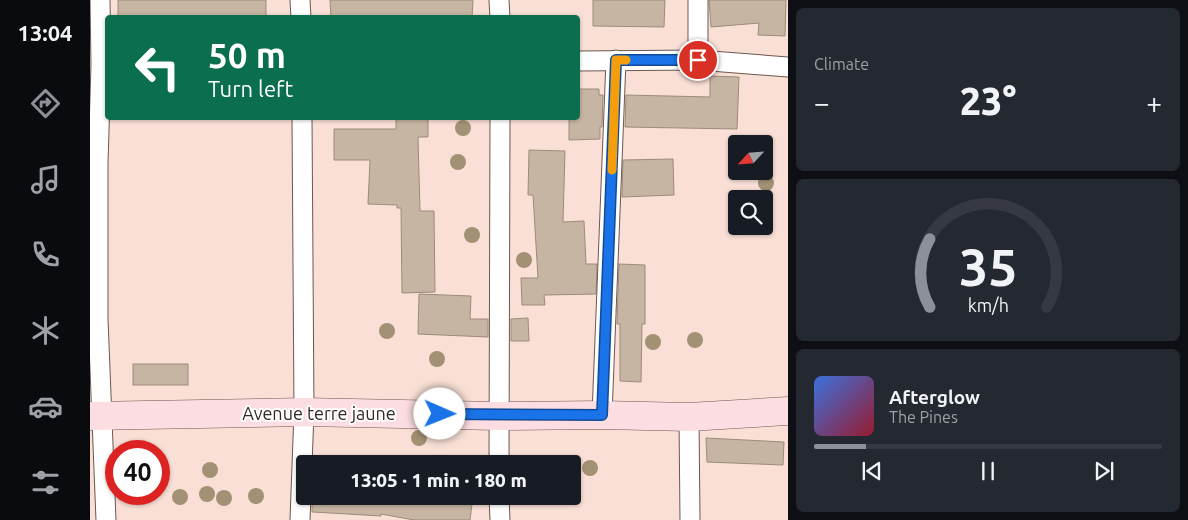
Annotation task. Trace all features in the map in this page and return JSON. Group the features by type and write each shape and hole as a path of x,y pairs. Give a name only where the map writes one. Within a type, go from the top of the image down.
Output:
{"street":[{"path":"100,0 96,416 106,520"},
{"path":"300,0 301,15"},
{"path":"500,0 500,15"},
{"path":"698,0 698,60"},
{"path":"602,415 616,60"},
{"path":"580,61 698,60 788,67"},
{"path":"300,520 304,412 302,120"},
{"path":"499,455 500,120"},
{"name":"Avenue terre jaune","path":"96,416 304,412 689,417 788,411"},
{"path":"689,417 690,520"},
{"path":"499,505 500,520"}],"building":[{"path":"118,0 266,0 266,15 118,15"},
{"path":"330,0 473,0 472,15 331,15"},
{"path":"593,0 665,0 664,27 593,26"},
{"path":"709,0 786,0 785,36 758,35 759,23 711,27"},
{"path":"710,76 739,77 737,129 625,127 626,95 710,97"},
{"path":"580,89 599,89 599,95 603,95 600,139 569,140 569,120 580,120"},
{"path":"396,120 428,120 428,137 418,137 420,211 434,211 435,292 402,293 401,208 397,208 397,205 368,204 370,160 334,160 334,129 396,129"},
{"path":"529,150 565,151 563,222 584,221 586,264 597,264 596,294 544,295 545,305 522,305 521,278 538,278 533,195 528,195"},
{"path":"673,159 674,195 622,197 623,160"},
{"path":"619,264 645,265 645,324 642,324 641,382 620,381 620,324 617,324"},
{"path":"419,294 471,296 470,319 488,319 488,337 418,334"},
{"path":"528,318 529,341 511,341 511,319"},
{"path":"133,364 188,364 188,385 133,385"},
{"path":"706,438 784,442 783,465 707,462"},
{"path":"312,505 472,505 470,520 414,520 381,514 381,516 312,512"}],"slow traffic":[{"path":"612,170 616,60 626,60"}],"route":[{"path":"440,414 498,416 602,415 616,60 698,60"}]}
